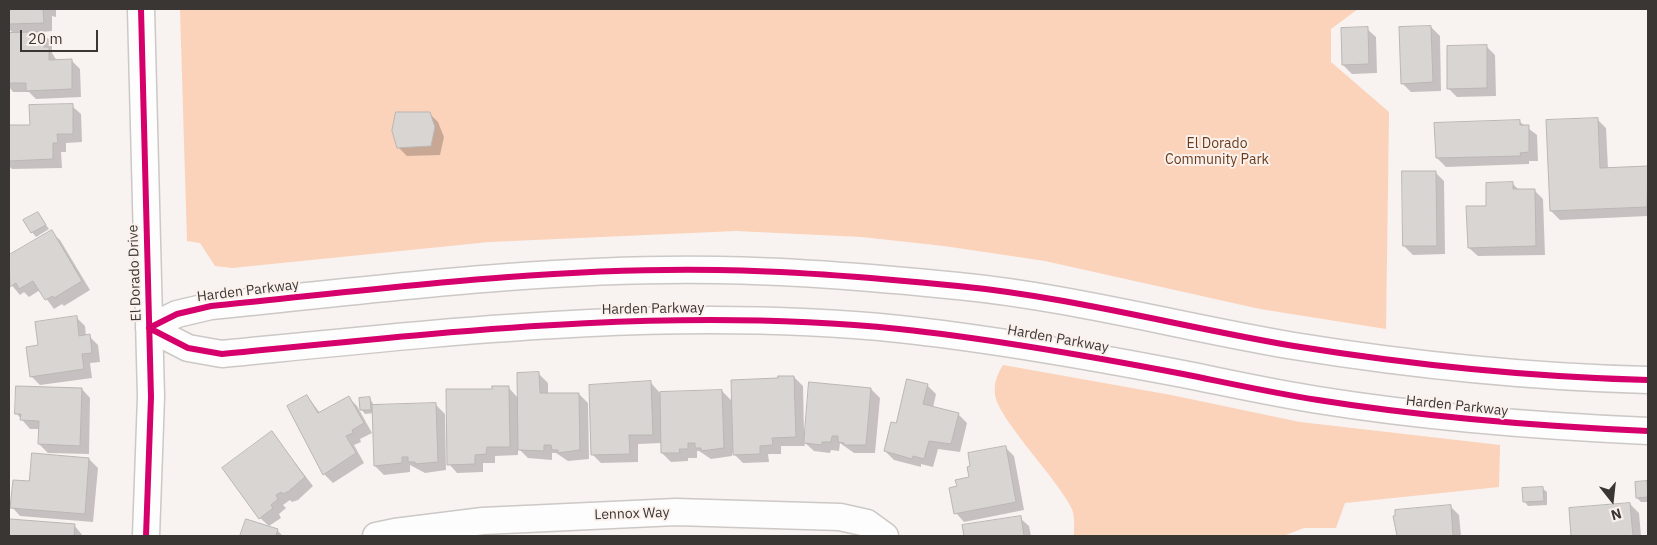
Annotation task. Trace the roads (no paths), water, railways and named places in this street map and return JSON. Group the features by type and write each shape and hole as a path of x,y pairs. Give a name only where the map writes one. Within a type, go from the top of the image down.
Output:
{"street":[{"name":"El Dorado Drive","path":"141,9 150,328 150,439 146,536"},
{"name":"Harden Parkway","path":"150,328 177,314 211,306 452,282 577,274 717,270 829,274 961,286 1054,299 1291,345 1416,364 1552,377 1648,380"},
{"name":"Harden Parkway","path":"150,328 188,348 222,354 496,328 635,320 715,320 896,329 1003,342 1314,400 1420,415 1526,426 1648,431"},
{"name":"Lennox Way","path":"376,536 484,521 676,512 840,517 867,523 885,536"}],"park label":[{"name":"El Dorado Community Park","path":"1217,152"}]}
